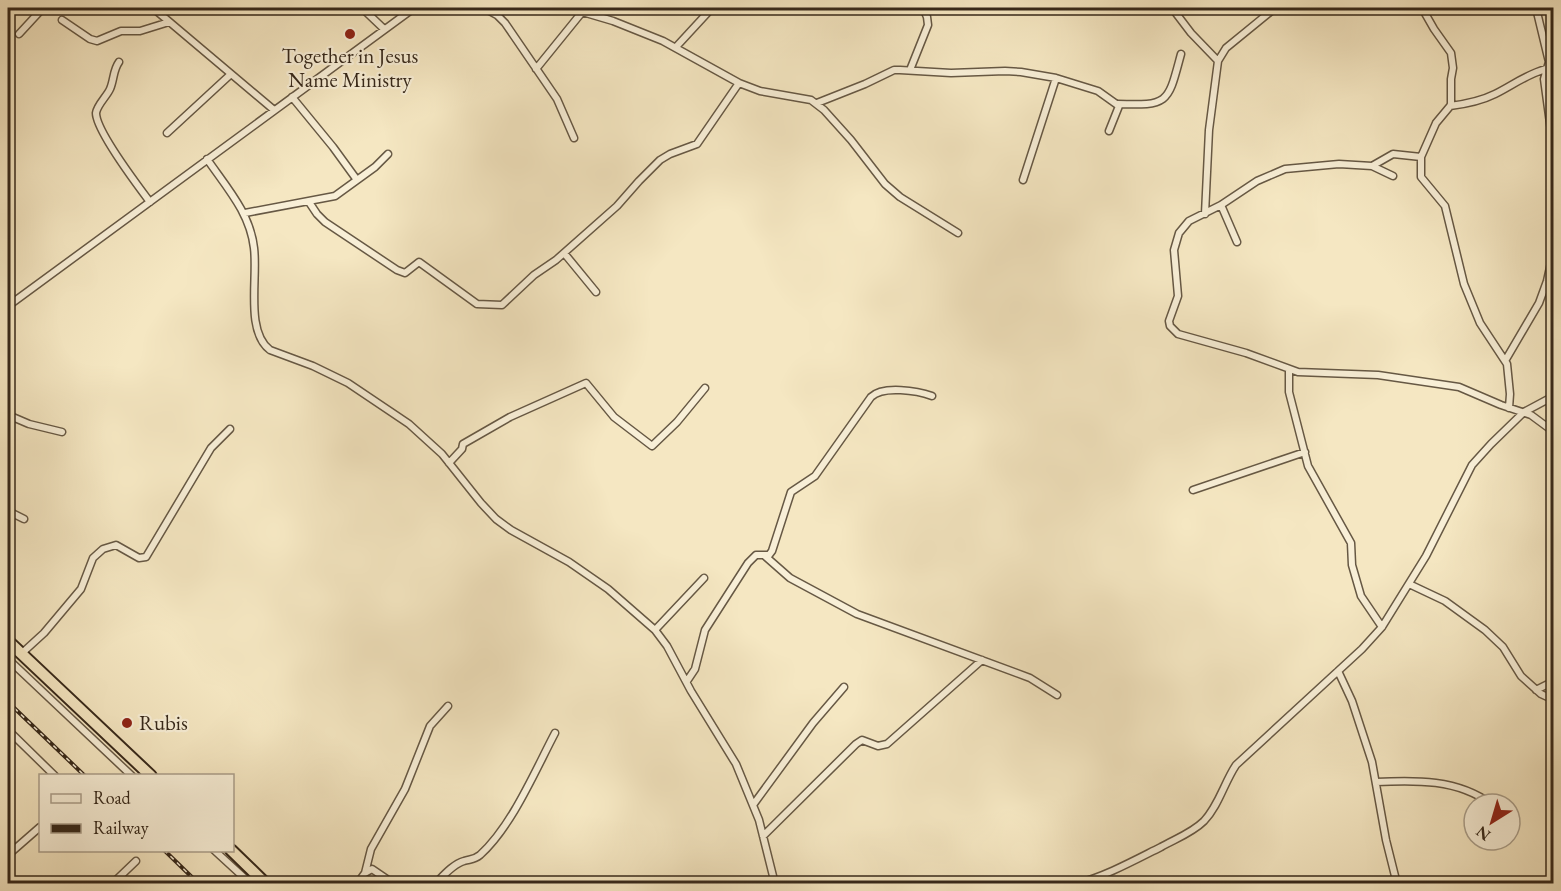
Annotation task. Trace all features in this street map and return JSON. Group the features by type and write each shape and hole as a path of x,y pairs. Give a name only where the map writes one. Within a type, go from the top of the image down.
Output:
{"highway":[{"path":"8,641 149,774"},
{"path":"233,852 266,884"}],"street":[{"path":"19,34 43,8"},
{"path":"153,8 274,110"},
{"path":"362,8 384,29"},
{"path":"8,306 414,8"},
{"path":"484,8 505,23 557,99 574,138"},
{"path":"569,8 633,29 676,47 722,76 739,83 760,91 803,98 817,103 851,140 885,184 900,197 958,233"},
{"path":"676,47 712,8"},
{"path":"910,70 928,25 923,8"},
{"path":"1172,8 1191,33 1218,61"},
{"path":"1205,214 1209,130 1218,61 1226,48 1275,8"},
{"path":"1422,8 1453,56 1450,106 1436,123 1421,158 1421,177 1445,206 1464,284 1478,317 1505,360 1510,394 1509,408"},
{"path":"1536,8 1550,64 1544,80 1554,153"},
{"path":"536,69 583,11"},
{"path":"62,20 90,39 97,40 121,31 140,31 169,22"},
{"path":"817,103 894,70 910,70 951,73 1005,71 1056,78 1098,92 1118,104 1150,106 1164,99 1172,87 1181,54"},
{"path":"119,62 114,70 110,88 98,107 96,115 110,146 150,202"},
{"path":"1450,106 1477,101 1496,94 1550,64"},
{"path":"167,133 231,74"},
{"path":"1023,180 1056,78"},
{"path":"309,202 326,222 397,270 405,273 415,264 423,264 477,304 496,306 506,303 534,274 564,253 618,206 660,160 697,144 739,83"},
{"path":"292,97 357,180"},
{"path":"1109,131 1119,111 1118,104"},
{"path":"244,213 335,196 388,154"},
{"path":"1372,166 1393,154 1421,158"},
{"path":"207,159 249,224 254,248 256,332 264,346 348,383 409,424 449,463 496,519 511,530 569,562 608,590 655,630 667,646 727,747 753,805 775,884"},
{"path":"1393,176 1372,166 1339,164 1285,169 1257,181 1184,225 1174,250 1178,296 1169,321 1170,326 1178,334 1246,353 1289,369 1378,375 1448,384 1524,412 1538,419 1554,432"},
{"path":"1221,204 1237,242"},
{"path":"1505,360 1539,303 1547,281 1554,249"},
{"path":"564,253 596,292"},
{"path":"1289,369 1289,392 1310,472 1320,484 1351,543 1352,566 1361,596 1382,627"},
{"path":"449,463 462,449 463,444 510,417 586,383 614,417 652,446 677,422 705,388"},
{"path":"687,681 695,669 705,630 748,562 756,555 769,555 772,551 791,492 815,476 875,393 885,390 919,392 932,396"},
{"path":"1076,884 1110,872 1196,828 1213,809 1236,765 1382,627 1426,556 1472,465 1524,412 1554,396"},
{"path":"8,415 29,424 62,432"},
{"path":"21,654 44,633 81,589 93,558 103,549 116,545 138,558 146,558 211,448 230,429"},
{"path":"1192,490 1305,452"},
{"path":"8,511 24,519"},
{"path":"764,555 790,578 857,614 1030,678 1057,695"},
{"path":"655,630 704,578"},
{"path":"1409,585 1445,602 1485,630 1503,647 1515,669 1536,690 1554,700"},
{"path":"8,659 130,774"},
{"path":"763,836 856,744 862,740 878,746 887,744 982,660"},
{"path":"1338,671 1361,726 1372,762 1386,840 1397,884"},
{"path":"1536,690 1554,681"},
{"path":"753,805 813,723 844,687"},
{"path":"357,884 365,873 371,849 405,789 430,726 448,705"},
{"path":"8,730 53,774"},
{"path":"435,884 460,862 473,860 480,855 496,837 522,795 555,733"},
{"path":"1376,782 1409,780 1450,786 1471,792"},
{"path":"8,855 39,828"},
{"path":"216,852 251,884"},
{"path":"112,884 136,861"},
{"path":"365,873 372,869 394,884"}],"railway":[{"path":"8,702 83,774"},
{"path":"166,852 199,884"}],"place":[{"name":"Together in Jesus Name Ministry","path":"350,34"},
{"name":"Rubis","path":"127,723"}]}
